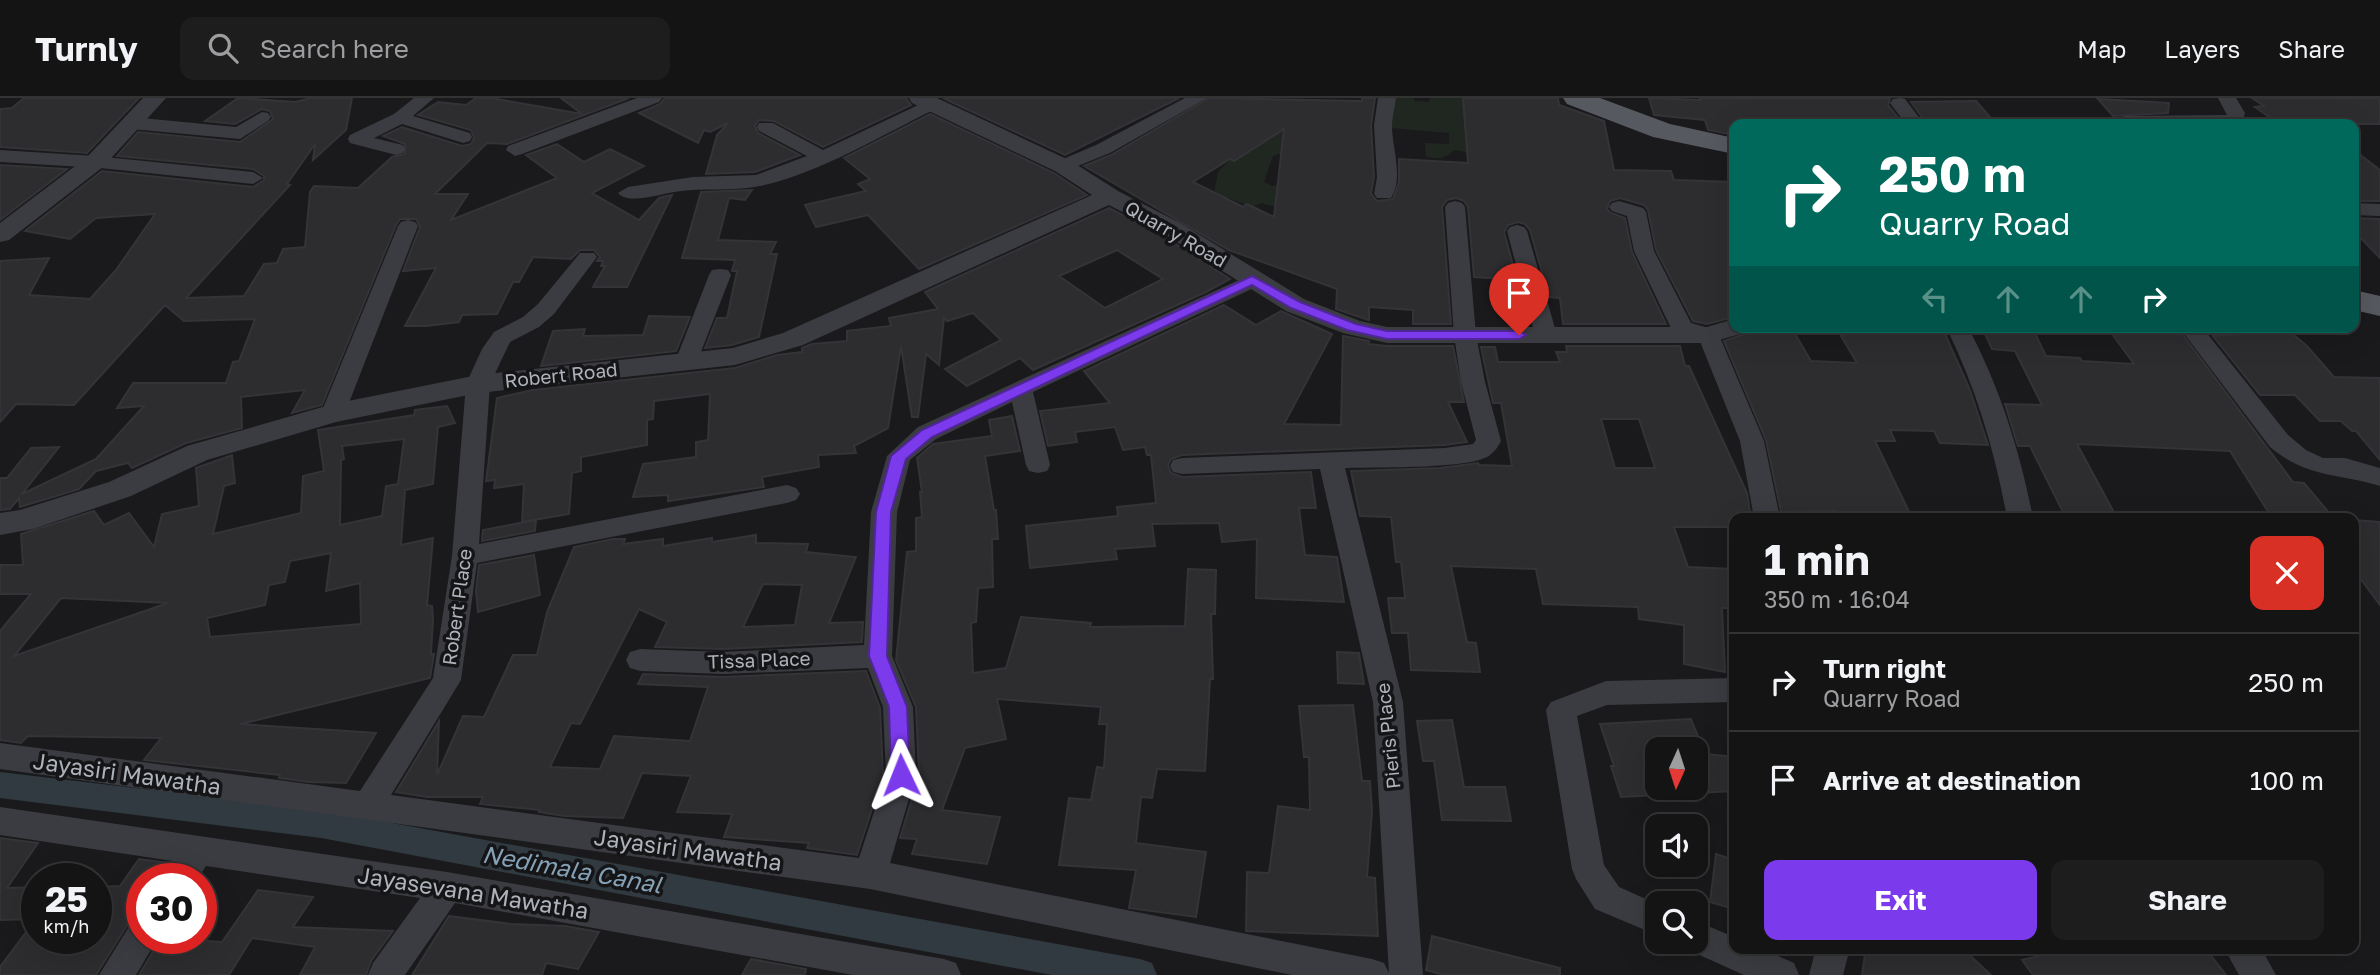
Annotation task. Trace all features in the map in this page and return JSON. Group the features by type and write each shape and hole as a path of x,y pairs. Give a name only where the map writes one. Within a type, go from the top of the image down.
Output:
{"main road":[{"path":"1576,98 1663,131 1729,145"},
{"path":"2359,301 2380,306"}],"street":[{"path":"0,235 94,163 155,98"},
{"path":"396,149 357,139 400,118 425,98"},
{"path":"515,150 653,98"},
{"path":"1063,166 1102,149 1198,98"},
{"path":"1384,194 1387,177 1383,125 1387,98"},
{"path":"2227,98 2236,113 2236,118 2233,119"},
{"path":"628,192 693,183 742,183 760,180 823,157 924,100"},
{"name":"Quarry Road","path":"924,100 1063,166 1295,305 1352,327 1387,335 1708,335 1729,329"},
{"path":"1899,103 1911,119"},
{"path":"131,123 240,133 262,117"},
{"path":"400,118 463,137"},
{"path":"766,127 823,157"},
{"path":"0,156 253,178"},
{"name":"Robert Road","path":"0,524 22,521 120,489 197,453 333,413 478,384 735,356 793,339 1110,196"},
{"path":"1182,466 1445,456 1480,451 1489,441 1473,382 1465,335 1455,206"},
{"path":"1619,207 1636,212 1644,251 1682,328 1708,335 1752,441 1766,513"},
{"path":"2359,209 2380,210"},
{"path":"333,413 408,226"},
{"path":"1517,231 1546,335"},
{"name":"Robert Place","path":"367,807 447,680 465,556 478,384 493,348 502,337 531,322 546,309 587,257"},
{"path":"686,362 720,275"},
{"path":"870,874 901,775 898,707 878,656 884,512 899,456 927,433 1252,280"},
{"path":"1960,333 1993,409 2006,448 2019,513"},
{"path":"2195,333 2279,442 2297,456 2319,466 2345,467 2380,477"},
{"path":"1021,389 1038,465"},
{"name":"Pieris Place","path":"1331,461 1388,702 1406,975"},
{"path":"465,556 787,494"},
{"name":"Tissa Place","path":"640,660 723,663 878,656"},
{"path":"1645,915 1606,898 1588,869 1561,710 1606,693 1729,690"},
{"name":"Jayasiri Mawatha","path":"0,756 870,874 1371,975"},
{"name":"Jayasevana Mawatha","path":"0,821 447,887 857,967 944,975"},
{"path":"190,863 198,851"},
{"path":"384,975 447,887"},
{"path":"1708,942 1729,952"},
{"path":"117,975 130,954"},
{"path":"1734,954 1782,975"},
{"path":"1826,975 1831,954"},
{"path":"2245,954 2259,975"}],"shaded area":[{"path":"1252,98 1268,100 1279,106 1283,135 1297,139 1287,152 1273,156 1264,182 1272,186 1304,185 1276,207 1261,203 1252,207 1214,193 1218,172 1248,141 1222,129"},
{"path":"1387,98 1414,98 1414,101 1429,102 1430,98 1463,98 1465,109 1496,158 1454,150 1441,158 1426,156 1425,143 1449,144 1449,133 1391,128"}],"building":[{"path":"24,98 139,98 87,153 0,147 0,109 12,108"},
{"path":"238,98 295,102 311,98 352,98 346,130 313,160 315,144 287,184 290,185 186,298 244,296 264,264 277,263 283,249 305,247 310,192 314,186 358,188 392,157 405,154 405,144 383,136 402,127 462,146 471,144 474,138 471,130 418,115 438,102 466,105 476,98 491,98 582,114 561,98 629,98 507,144 487,143 435,194 468,194 451,220 557,178 526,155 557,144 584,162 610,149 644,166 592,193 639,220 659,198 672,195 627,287 593,287 605,266 601,266 603,261 597,261 600,257 594,250 580,250 571,259 533,257 519,282 513,282 497,314 462,315 459,322 426,326 405,326 436,268 403,271 420,227 416,219 400,219 322,405 292,413 305,390 241,397 242,428 186,443 132,468 128,463 96,471 79,489 20,507 19,498 10,509 0,510 0,478 7,478 31,448 59,447 22,494 96,459 144,406 117,408 133,383 226,383 233,362 239,361 255,319 184,321 165,305 74,405 16,404 0,422 0,261 49,258 29,295 90,299 116,270 155,214 96,218 70,239 25,231 102,171 253,187 264,180 264,176 253,169 117,156 138,132 240,142 273,119 270,111 262,109 235,124 205,121"},
{"path":"665,98 906,98 911,105 823,147 774,121 759,120 755,126 758,133 800,155 755,172 706,174 717,135 728,123 710,132 704,130 698,143 639,113 660,104"},
{"path":"943,98 1179,98 1065,155"},
{"path":"1209,98 1362,101 1362,98 1375,98 1371,125 1374,177 1371,194 1377,201 1393,199 1399,182 1399,159 1468,163 1463,98 1558,98 1559,105 1604,121 1614,170 1671,171 1674,180 1729,182 1729,318 1707,324 1693,321 1656,250 1648,210 1644,205 1620,198 1610,201 1607,209 1625,218 1632,252 1666,324 1563,324 1560,298 1549,297 1530,230 1525,224 1518,222 1508,225 1504,232 1517,280 1474,277 1468,207 1464,201 1456,198 1447,200 1442,207 1451,324 1413,324 1413,310 1369,307 1369,320 1336,309 1337,289 1229,250 1084,166 1111,155","holes":["1284,129 1274,217 1247,204 1243,207 1193,182 1230,159 1234,161"]},
{"path":"1649,98 1890,98 1888,105 1899,119 1729,119 1729,134 1708,130 1705,120 1654,115"},
{"path":"2252,98 2380,98 2380,124 2359,124 2359,119 2272,119 2255,107 2264,106"},
{"path":"2098,99 2169,103 2168,113 2113,116"},
{"path":"1976,101 1992,119 1923,119 1911,102"},
{"path":"930,114 1054,173 1087,195 919,269 868,215 816,227 805,205 866,191 858,184 870,179 844,158"},
{"path":"2359,154 2380,170 2380,201 2359,201"},
{"path":"0,165 67,169 0,220"},
{"path":"752,190 745,200 729,198 718,240 776,242 770,254 777,254 759,337 732,345 705,348 717,318 727,318 737,271 732,271 735,260 682,258 701,192"},
{"path":"1109,208 1163,236 1230,279 1033,370 1020,358 967,386 945,369 1001,340 973,313 947,321 944,318 939,365 926,354 918,417 912,417 901,346 888,428 854,446 856,453 818,455 819,467 762,477 764,487 668,501 668,495 633,497 643,464 696,457 696,442 708,440 710,394 654,401 653,419 647,420 647,445 581,457 581,471 572,473 569,514 522,522 524,484 494,488 495,480 486,481 497,398 533,390 735,368 777,355 802,352 802,348 812,344 847,341 847,331 891,326 889,318 938,309 925,292","holes":["1117,250 1163,279 1105,308 1059,276"]},
{"path":"2359,218 2380,219 2380,258 2359,236"},
{"path":"1224,305 1256,325 1281,311 1332,334 1284,424 1341,425 1343,336 1369,341 1368,344 1387,346 1453,346 1464,402 1448,402 1467,442 1182,455 1171,459 1168,465 1171,473 1182,477 1311,472 1316,508 1299,508 1305,555 1337,557 1344,602 1256,598 1257,539 1222,542 1219,523 1152,524 1155,546 1115,549 1117,559 1030,568 1026,526 1118,516 1117,507 1156,503 1151,455 1147,455 1145,447 1123,450 1115,427 1075,432 1077,442 1048,446 1040,411 1110,403 1084,371"},
{"path":"649,316 690,317 676,351 541,366 553,331 585,329 583,336 643,335"},
{"path":"1747,333 1795,333 1811,361 1857,363 1841,336 1849,333 1945,333 1970,390 1988,445 1940,443 1934,431 1890,430 1895,441 1875,441 1910,513 1781,512 1766,440 1724,341"},
{"path":"1985,333 2035,333 2046,356 2134,364 2111,333 2181,333 2293,482 2304,483 2329,513 2269,513 2230,451 2077,444 2114,513 2064,513 2030,446 2018,446 2005,404 2042,405 2015,351 1992,349"},
{"path":"2291,333 2307,346 2334,377 2380,378 2380,460 2356,431 2352,431 2341,421 2320,421 2295,395 2260,395 2213,336"},
{"path":"1566,346 1680,346 1685,366 1689,366 1747,493 1750,512 1729,513 1729,527 1674,527 1688,567 1729,569 1729,608 1722,608 1725,672 1684,664 1684,625 1639,619 1638,607 1543,604 1536,569 1451,566 1467,642 1476,643 1480,672 1411,670 1408,633 1392,633 1388,598 1405,598 1401,562 1396,562 1391,517 1360,516 1351,471 1440,468 1478,463 1512,466 1501,403 1493,403 1481,347 1495,347 1498,362 1560,362 1556,352 1567,352","holes":["1601,419 1639,419 1655,468 1615,468"]},
{"path":"447,406 455,423 438,427 433,484 405,490 401,545 433,538 427,605 432,606 433,619 431,654 434,654 430,678 240,724 376,733 346,783 309,782 279,778 280,775 144,760 161,738 28,736 21,743 0,740 0,631 31,594 0,594 0,565 23,565 21,534 94,511 104,525 129,513 154,547 162,514 199,506 196,468 232,455 235,483 224,486 213,534 301,513 303,476 324,471 318,430 414,415 415,410","holes":["404,439 398,484 386,486 382,516 340,525 341,460 344,459 342,446","331,553 326,591 360,583 361,624 210,637 207,618 265,605 269,585 285,582 290,561","61,598 168,603 14,656"]},
{"path":"1012,416 1020,451 985,456 996,510 998,539 992,539 993,587 978,588 976,622 971,623 973,673 1006,668 1021,617 1091,623 1090,627 1185,626 1188,569 1216,570 1215,614 1211,614 1213,679 1210,679 1205,771 1157,769 1152,798 1141,797 1136,843 1206,852 1196,917 1129,908 1136,870 1059,865 1069,798 1091,800 1097,767 1104,768 1107,724 1099,724 1101,707 997,699 1006,739 965,748 942,810 1000,817 987,864 912,854 917,839 900,838 919,775 916,707 896,660 907,552 916,551 916,518 922,517 922,492 917,458 933,444 992,436 989,420"},
{"path":"536,520 535,531 482,541 483,530"},
{"path":"2359,520 2380,522 2380,605 2359,577"},
{"path":"756,535 756,543 808,544 806,552 856,557 829,623 863,622 862,642 723,649 655,647 667,622 639,609 580,724 571,723 550,767 600,769 614,736 690,741 708,687 638,684 643,674 723,677 866,671 880,708 883,775 857,855 807,848 809,843 724,837 732,814 677,812 691,776 642,773 623,818 564,816 539,812 540,810 480,804 483,797 427,797 396,792 439,721 437,775 463,716 484,717 513,655 537,655 547,612 574,547 613,539 625,539 623,544 663,539 663,546 712,538 712,542","holes":["763,584 802,585 795,625 743,627"]},
{"path":"534,555 540,595 478,612 476,591 479,565"},
{"path":"1337,652 1359,653 1364,684 1338,683"},
{"path":"1353,705 1362,781 1370,781 1372,811 1367,877 1375,878 1378,936 1246,931 1247,872 1269,873 1278,806 1310,810 1309,757 1304,757 1299,706"},
{"path":"1691,719 1698,737 1645,737 1645,796 1621,797 1600,724"},
{"path":"1452,720 1464,787 1505,787 1511,821 1442,820 1434,761 1423,761 1417,721"},
{"path":"1708,754 1729,756 1729,791 1708,792"},
{"path":"0,838 38,843 24,863 21,863 21,868 7,888 21,888 21,919 0,920"},
{"path":"1716,854 1729,858 1729,908 1710,902"},
{"path":"139,859 169,863 136,863"},
{"path":"126,877 126,927 112,950 112,886 120,886"},
{"path":"258,890 313,897 293,927 393,931 371,961 366,975 300,975 315,947 252,938 229,975 139,975 151,954 217,954 217,942 222,942"},
{"path":"449,916 511,924 565,926 599,932 578,969 546,963 542,975 412,975"},
{"path":"1432,936 1560,968 1560,975 1444,975 1426,970"},
{"path":"21,939 21,954 109,954 96,975 0,975 0,967"},
{"path":"1865,954 1968,954 1991,975 1862,975"},
{"path":"2048,954 2210,954 2226,975 2033,975 2022,960"},
{"path":"751,959 806,969 805,975 742,975"}],"waterway":[{"name":"Nedimala Canal","path":"0,785 321,824 1140,975"}],"route":[{"path":"901,775 898,707 878,656 884,512 899,456 927,433 1252,280 1295,305 1352,327 1387,335 1519,335"}]}
